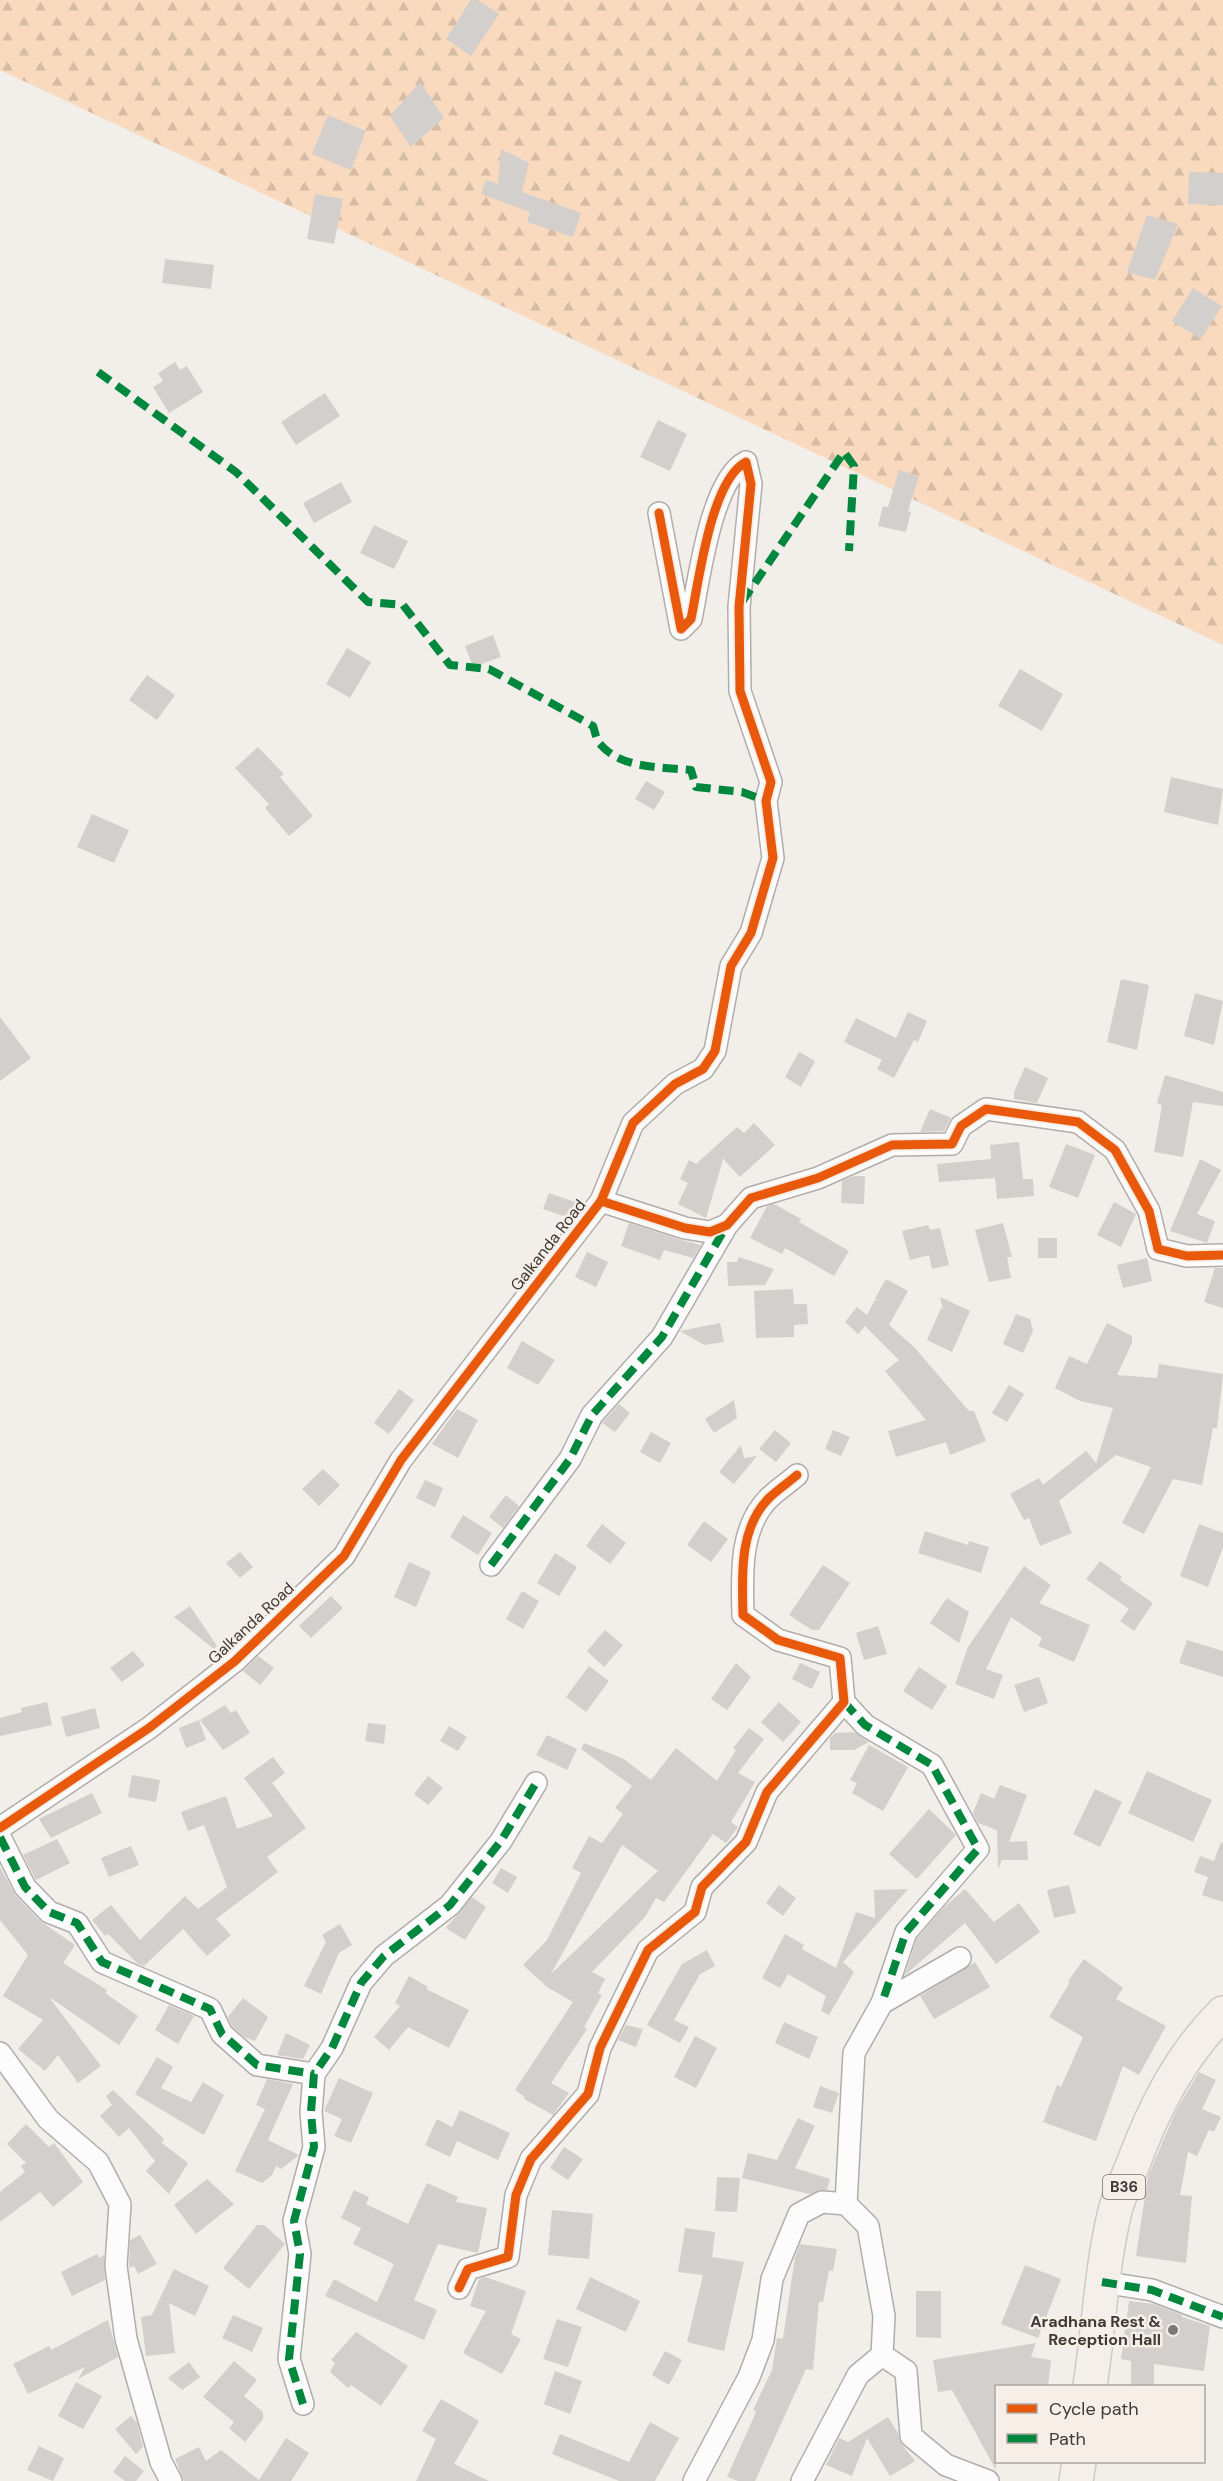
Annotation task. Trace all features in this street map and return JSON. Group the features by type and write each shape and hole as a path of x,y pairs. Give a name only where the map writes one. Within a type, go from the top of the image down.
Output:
{"main road":[{"name":"B36","path":"1090,2385 1102,2282 1116,2209 1145,2132 1167,2084 1203,2034 1223,2013"},
{"path":"1076,2481 1079,2463"}],"street":[{"path":"601,1201 633,1123 675,1084 703,1069 715,1051 730,966 751,933 774,858 766,801 771,782 740,691 738,607 751,484 746,462 735,467 714,508 691,619 681,629 659,513"},
{"path":"490,1565 570,1459 592,1415 662,1337 727,1225 751,1197 818,1178 892,1145 952,1144 961,1126 986,1109 1078,1122 1115,1149 1149,1211 1158,1249 1187,1256 1223,1255"},
{"name":"Galkanda Road","path":"0,1828 149,1728 235,1661 344,1556 400,1460 601,1201 685,1228 710,1232 727,1225"},
{"path":"797,1475 767,1500 752,1524 742,1566 743,1615 778,1640 840,1658 844,1702 865,1725 932,1766 978,1849 906,1932 882,2002 854,2053 846,2204"},
{"path":"459,2288 468,2269 508,2257 516,2195 531,2159 588,2094 600,2048 648,1950 695,1912 702,1887 746,1842 767,1792 844,1702"},
{"path":"303,2404 289,2359 300,2254 294,2221 314,2147 311,2112 315,2074 332,2048 361,1983 384,1956 450,1905 501,1841 536,1783"},
{"path":"0,1837 25,1887 49,1912 77,1923 102,1962 210,2009 222,2034 256,2065 315,2074"},
{"path":"882,2002 960,1958"},
{"path":"0,2053 48,2119 98,2162 120,2204 116,2266 126,2339 161,2462 171,2481"},
{"path":"694,2481 749,2377 763,2340 772,2279 800,2214 822,2202 846,2204 868,2226 884,2316 882,2355 858,2375 802,2481"},
{"path":"1102,2282 1152,2290 1223,2317"},
{"path":"882,2355 906,2371 911,2436 946,2465 988,2481"}],"green space":[{"path":"0,0 1223,0 1223,645 0,70"}],"building":[{"path":"471,0 478,0 499,14 471,56 446,39"},
{"path":"420,82 444,118 411,147 390,116"},
{"path":"328,115 366,131 351,170 312,154"},
{"path":"501,149 529,163 522,192 581,213 573,237 527,222 530,212 481,194 486,180 498,184"},
{"path":"1189,172 1223,173 1223,205 1188,204"},
{"path":"315,194 343,199 334,244 307,239"},
{"path":"1147,215 1178,224 1155,280 1127,272"},
{"path":"165,259 214,265 211,289 162,283"},
{"path":"1193,288 1222,306 1201,339 1172,321"},
{"path":"175,362 180,370 187,366 203,392 169,413 153,387 163,381 158,373"},
{"path":"325,393 340,416 296,445 281,422"},
{"path":"658,420 687,434 670,471 640,457"},
{"path":"899,470 919,476 908,511 911,512 906,532 878,526 883,506 888,507"},
{"path":"341,482 352,502 314,523 303,503"},
{"path":"374,525 408,541 394,569 360,553"},
{"path":"493,635 501,657 473,667 465,646"},
{"path":"347,648 371,662 350,698 326,684"},
{"path":"1020,669 1063,694 1042,731 998,706"},
{"path":"147,675 175,695 157,720 129,700"},
{"path":"258,747 284,774 280,777 313,816 289,836 265,808 269,804 235,768"},
{"path":"1171,777 1223,789 1218,825 1164,812"},
{"path":"646,781 665,792 654,810 635,799"},
{"path":"92,814 129,830 114,863 77,847"},
{"path":"1121,979 1149,985 1137,1050 1107,1042"},
{"path":"1195,993 1223,1001 1214,1045 1184,1036"},
{"path":"908,1012 927,1021 918,1042 914,1040 894,1078 877,1069 882,1060 844,1042 856,1018 896,1038"},
{"path":"0,1017 31,1058 0,1081"},
{"path":"799,1052 815,1061 801,1087 785,1077"},
{"path":"1025,1067 1048,1078 1037,1103 1014,1099 1014,1092"},
{"path":"1165,1075 1223,1092 1223,1106 1193,1102 1183,1157 1154,1152 1162,1105 1157,1103"},
{"path":"930,1109 951,1118 944,1131 920,1132"},
{"path":"754,1123 775,1145 740,1177 724,1160 724,1156 706,1218 678,1204 688,1183 680,1179 689,1160 696,1164 737,1127 744,1133"},
{"path":"1019,1142 1023,1179 1033,1179 1034,1196 997,1199 995,1178 939,1182 937,1164 991,1159 990,1145"},
{"path":"1066,1144 1095,1155 1078,1198 1049,1187"},
{"path":"1200,1159 1221,1170 1197,1214 1215,1221 1207,1243 1170,1231"},
{"path":"854,1176 865,1176 864,1204 841,1203 842,1181"},
{"path":"549,1193 575,1202 569,1218 543,1209"},
{"path":"1114,1202 1136,1214 1121,1247 1097,1235"},
{"path":"774,1204 801,1219 799,1222 849,1251 834,1276 785,1248 782,1254 750,1238 767,1206"},
{"path":"629,1223 701,1245 693,1258 664,1250 660,1260 621,1246"},
{"path":"1003,1223 1012,1257 1007,1257 1011,1278 989,1282 975,1230"},
{"path":"928,1225 930,1230 940,1228 949,1265 932,1269 929,1255 910,1260 902,1231"},
{"path":"1038,1238 1057,1238 1057,1258 1038,1258"},
{"path":"587,1252 608,1262 596,1287 575,1277"},
{"path":"739,1257 774,1269 765,1285 728,1286 727,1262 737,1262"},
{"path":"1147,1258 1152,1281 1123,1288 1117,1265"},
{"path":"1215,1268 1223,1268 1223,1308 1204,1302"},
{"path":"886,1279 908,1291 889,1325 914,1347 969,1411 974,1411 986,1441 950,1455 946,1442 896,1457 888,1431 926,1420 885,1371 899,1360 865,1326 858,1334 845,1322 857,1307 867,1315 875,1300 880,1301 875,1299"},
{"path":"793,1289 794,1304 807,1304 808,1324 794,1325 794,1337 756,1338 754,1291"},
{"path":"940,1297 970,1311 952,1352 927,1340 941,1308 943,1309"},
{"path":"1016,1314 1030,1319 1033,1331 1023,1353 1003,1344"},
{"path":"720,1323 724,1342 704,1345 680,1331"},
{"path":"1107,1323 1132,1336 1132,1343 1117,1375 1157,1378 1159,1364 1223,1374 1217,1428 1213,1428 1202,1485 1173,1479 1144,1534 1122,1523 1151,1467 1116,1455 1059,1501 1072,1533 1040,1546 1029,1518 1024,1520 1010,1494 1039,1478 1043,1485 1086,1451 1096,1463 1113,1408 1080,1401 1055,1388 1069,1356 1087,1364"},
{"path":"522,1341 555,1360 538,1385 507,1368"},
{"path":"1009,1385 1024,1394 1007,1422 992,1413"},
{"path":"399,1389 414,1400 389,1434 374,1423"},
{"path":"734,1400 737,1418 714,1433 705,1419"},
{"path":"619,1404 630,1413 615,1432 602,1423"},
{"path":"457,1409 478,1420 458,1458 432,1444"},
{"path":"775,1430 791,1443 776,1462 759,1449"},
{"path":"833,1430 850,1437 841,1456 825,1449"},
{"path":"651,1432 671,1443 660,1463 640,1452"},
{"path":"741,1445 744,1458 757,1456 734,1484 719,1472"},
{"path":"323,1469 340,1485 319,1506 302,1489"},
{"path":"425,1480 443,1488 435,1507 416,1498"},
{"path":"506,1495 519,1506 503,1528 489,1517"},
{"path":"463,1515 492,1533 478,1555 450,1537"},
{"path":"704,1521 728,1539 711,1562 687,1545"},
{"path":"602,1524 626,1543 610,1564 586,1546"},
{"path":"1199,1524 1223,1533 1223,1547 1208,1587 1180,1576"},
{"path":"925,1531 968,1545 969,1541 989,1547 981,1573 918,1553"},
{"path":"240,1552 253,1567 240,1578 226,1563"},
{"path":"555,1553 577,1567 559,1596 537,1583"},
{"path":"1100,1561 1122,1577 1120,1580 1153,1603 1134,1631 1120,1621 1129,1609 1086,1579"},
{"path":"409,1562 431,1572 416,1607 394,1597"},
{"path":"823,1565 850,1583 819,1630 812,1630 789,1615"},
{"path":"1024,1566 1051,1585 1039,1603 1090,1625 1074,1662 1038,1646 1042,1638 1011,1617 986,1669 1003,1675 994,1699 955,1684 968,1647"},
{"path":"522,1591 539,1601 523,1629 506,1619"},
{"path":"331,1596 343,1608 311,1638 299,1626"},
{"path":"947,1598 969,1612 959,1643 930,1623"},
{"path":"190,1606 217,1646 214,1649 174,1617"},
{"path":"878,1626 887,1654 864,1660 856,1633"},
{"path":"605,1630 623,1645 604,1667 587,1651"},
{"path":"1187,1640 1223,1651 1223,1677 1179,1663"},
{"path":"133,1651 145,1665 122,1682 110,1668"},
{"path":"258,1656 274,1668 260,1685 243,1671"},
{"path":"736,1663 751,1677 727,1710 711,1699"},
{"path":"800,1663 820,1672 812,1689 792,1679"},
{"path":"589,1666 609,1681 586,1712 566,1697"},
{"path":"919,1667 947,1686 932,1710 903,1691"},
{"path":"1039,1677 1048,1703 1024,1712 1014,1685"},
{"path":"47,1702 52,1725 0,1736 0,1718 22,1712 21,1708"},
{"path":"779,1702 801,1722 783,1742 761,1722"},
{"path":"225,1705 231,1713 236,1710 250,1733 223,1750 200,1720"},
{"path":"95,1708 100,1728 66,1737 61,1717"},
{"path":"199,1720 206,1740 186,1748 179,1728"},
{"path":"368,1723 386,1725 384,1744 365,1741"},
{"path":"449,1726 467,1737 458,1751 440,1741"},
{"path":"749,1728 764,1739 738,1773 755,1782 731,1822 738,1827 726,1843 713,1834 664,1902 656,1898 645,1917 592,1972 605,1979 598,1993 602,1995 584,2027 587,2029 551,2083 569,2093 553,2115 524,2099 525,2097 515,2090 573,2002 547,1987 523,1965 547,1940 581,1873 572,1868 589,1836 602,1843 623,1814 615,1808 632,1786 581,1749 584,1743 624,1759 651,1780 676,1748 717,1781 736,1750 733,1748","holes":["622,1845 658,1871 551,1974"]},
{"path":"854,1732 869,1742 854,1750 830,1750 830,1738 835,1733"},
{"path":"547,1735 577,1749 567,1770 536,1755"},
{"path":"869,1745 908,1767 883,1811 852,1793 857,1783 850,1780"},
{"path":"273,1757 285,1773 272,1783 306,1828 267,1857 278,1872 216,1919 231,1935 207,1956 183,1929 144,1966 138,1964 108,1934 105,1936 92,1920 111,1905 140,1940 185,1896 198,1909 227,1887 204,1825 188,1831 181,1812 226,1796 237,1829 273,1816 244,1778"},
{"path":"1147,1771 1212,1800 1193,1842 1128,1813"},
{"path":"132,1775 160,1780 156,1802 128,1797"},
{"path":"428,1776 443,1788 428,1805 414,1794"},
{"path":"1000,1785 1027,1795 1009,1842 1027,1841 1028,1860 1002,1860 998,1869 997,1830 978,1823 973,1813 981,1793 994,1799"},
{"path":"1095,1789 1122,1802 1100,1847 1073,1834"},
{"path":"92,1793 102,1813 51,1838 39,1819"},
{"path":"929,1809 956,1835 917,1879 889,1854"},
{"path":"57,1839 70,1863 36,1880 23,1855"},
{"path":"1221,1842 1223,1843 1223,1902 1202,1895 1208,1877 1194,1872 1200,1856 1214,1861"},
{"path":"131,1846 139,1865 109,1877 101,1858"},
{"path":"0,1867 16,1896 40,1921 75,1945 63,1963 107,1990 105,1993 138,2016 119,2045 49,1997 101,2066 78,2083 58,2055 45,2071 18,2049 43,2020 3,1996 28,1955 0,1920"},
{"path":"501,1868 517,1877 508,1893 492,1883"},
{"path":"779,1885 796,1898 783,1916 766,1903"},
{"path":"1069,1885 1076,1913 1054,1918 1047,1890"},
{"path":"908,1889 843,1962 854,1972 829,2015 821,2011 826,1996 788,1974 780,1988 762,1978 785,1934 804,1945 802,1949 836,1968 856,1912 875,1918 874,1890"},
{"path":"965,1889 994,1922 1019,1903 1040,1932 996,1964 965,1923 905,1975 917,1938 944,1907"},
{"path":"472,1897 486,1907 465,1940 446,1928"},
{"path":"340,1924 352,1945 339,1953 321,1994 304,1986 326,1942 322,1935"},
{"path":"707,1950 715,1966 700,1974 674,2020 689,2027 680,2043 647,2025 682,1964"},
{"path":"1084,1959 1123,1988 1116,1999 1166,2026 1139,2075 1123,2066 1096,2141 1043,2122 1057,2085 1061,2087 1083,2037 1049,2017 1070,1982 1068,1981"},
{"path":"975,1962 990,1987 934,2019 920,1996"},
{"path":"409,1976 428,1987 426,1989 469,2010 449,2048 408,2027 389,2050 374,2037 400,2006 395,2003"},
{"path":"243,1998 268,2017 255,2041 244,2037 232,2026 228,2017"},
{"path":"169,2005 194,2016 178,2044 155,2030"},
{"path":"784,2022 818,2037 809,2059 775,2043"},
{"path":"626,2025 643,2029 636,2047 618,2040"},
{"path":"286,2033 310,2045 303,2059 277,2055"},
{"path":"695,2036 717,2048 696,2088 674,2077"},
{"path":"157,2057 173,2067 161,2088 191,2102 203,2082 224,2095 204,2135 135,2094"},
{"path":"1199,2072 1216,2080 1202,2109 1221,2117 1214,2132 1209,2130 1197,2156 1188,2152 1180,2195 1192,2196 1186,2263 1136,2256 1148,2176 1176,2111"},
{"path":"339,2078 373,2093 351,2143 334,2136 342,2119 324,2111"},
{"path":"267,2079 293,2084 268,2140 299,2155 281,2169 276,2166 272,2175 262,2183 235,2171 265,2109 256,2105"},
{"path":"820,2086 839,2093 832,2113 813,2107"},
{"path":"113,2090 164,2139 162,2143 188,2163 169,2194 146,2171 155,2161 129,2128 119,2137 100,2116 112,2105 106,2096"},
{"path":"460,2110 510,2133 498,2160 457,2141 450,2157 425,2145 437,2119 452,2127"},
{"path":"798,2118 815,2126 795,2168 830,2179 827,2190 809,2194 742,2178 748,2153 777,2160"},
{"path":"26,2124 49,2147 54,2143 83,2182 53,2207 40,2192 0,2222 0,2192 25,2172 21,2166 26,2163 7,2144"},
{"path":"564,2147 583,2159 568,2180 550,2168"},
{"path":"717,2177 740,2178 737,2212 715,2211"},
{"path":"207,2179 234,2204 196,2234 174,2205"},
{"path":"427,2183 458,2197 456,2202 487,2208 478,2253 438,2244 414,2300 437,2310 424,2340 325,2296 334,2279 377,2302 394,2264 353,2244 361,2228 341,2218 354,2190 369,2197 366,2204 408,2224"},
{"path":"552,2210 593,2214 589,2259 548,2255"},
{"path":"257,2225 264,2225 285,2244 249,2289 223,2268"},
{"path":"685,2228 715,2232 712,2257 744,2262 724,2351 687,2342 703,2275 678,2272"},
{"path":"140,2235 157,2264 138,2274 134,2266 129,2268 130,2240"},
{"path":"800,2244 837,2249 833,2271 829,2270 823,2302 819,2301 813,2370 806,2369 755,2481 738,2481 727,2477 756,2412 753,2410 772,2370 777,2338 783,2339 795,2257"},
{"path":"97,2254 99,2258 104,2255 105,2280 72,2296 61,2272"},
{"path":"1025,2265 1061,2279 1038,2338 1001,2324"},
{"path":"174,2269 209,2286 195,2316 169,2303 175,2353 146,2356 141,2317 152,2315"},
{"path":"485,2277 526,2291 511,2334 521,2339 502,2374 463,2353 486,2311 470,2306 479,2279"},
{"path":"590,2277 640,2301 626,2332 576,2309"},
{"path":"916,2291 941,2291 941,2338 916,2337"},
{"name":"Aradhana Rest & Reception Hall","path":"1129,2301 1154,2304 1182,2315 1182,2317 1210,2326 1204,2371 1154,2364 1154,2385 1131,2385 1131,2361 1121,2359"},
{"path":"233,2315 263,2328 252,2352 222,2338"},
{"path":"557,2319 582,2327 568,2367 543,2359"},
{"path":"108,2320 118,2357 78,2379 85,2367 28,2394 13,2364 49,2346 51,2350"},
{"path":"356,2332 408,2366 381,2406 351,2385 348,2388 330,2372 335,2363 331,2360"},
{"path":"1036,2343 1031,2357 1051,2360 1048,2385 995,2385 996,2470 952,2390 938,2392 933,2360"},
{"path":"665,2351 682,2360 669,2385 652,2375"},
{"path":"234,2361 257,2380 244,2396 263,2412 263,2419 245,2442 229,2428 234,2422 203,2397"},
{"path":"189,2362 200,2377 182,2390 168,2378"},
{"path":"555,2371 582,2381 570,2414 544,2404"},
{"path":"76,2382 102,2396 83,2429 58,2416"},
{"path":"441,2399 479,2421 454,2464 489,2481 416,2481 436,2439 422,2431"},
{"path":"131,2416 137,2423 143,2447 136,2454 115,2429"},
{"path":"888,2417 898,2433 900,2442 915,2461 890,2476 867,2438 852,2476 826,2465 839,2438 848,2442"},
{"path":"650,2422 679,2438 655,2481 619,2481 552,2454 560,2434 629,2462"},
{"path":"286,2438 309,2453 291,2481 184,2481 175,2459 199,2447 206,2461 221,2450 259,2480"},
{"path":"39,2446 64,2458 53,2481 27,2470"},
{"path":"125,2456 144,2471 136,2481 125,2481 113,2472"}],"marked path":[{"path":"98,372 236,472 368,602 403,605 450,665 489,669 593,726 600,744 619,758 642,765 691,770 696,787 742,792 766,801"},
{"path":"742,602 844,452 854,466 849,551"},
{"path":"491,1565 570,1459 592,1415 662,1337 727,1225"},
{"path":"844,1702 865,1725 932,1765 978,1849 906,1932 882,2003"},
{"path":"303,2404 289,2359 300,2254 294,2221 314,2147 311,2112 314,2074 332,2048 361,1983 384,1956 450,1905 501,1841 536,1783"},
{"path":"0,1837 25,1887 49,1912 77,1923 102,1962 210,2009 222,2034 257,2065 314,2074"},
{"path":"1102,2282 1152,2290 1223,2317"}],"cycle path":[{"path":"601,1201 633,1123 675,1084 703,1069 715,1051 731,966 751,933 773,858 766,801 771,782 740,691 739,607 751,484 746,462 734,472 715,509 691,619 681,629 659,513"},
{"path":"0,1828 149,1728 235,1661 344,1556 401,1460 601,1201 685,1228 710,1232 727,1225 751,1198 818,1178 892,1145 952,1144 961,1126 986,1109 1078,1122 1115,1150 1149,1211 1158,1249 1187,1256 1223,1255"},
{"path":"459,2288 468,2269 508,2257 516,2195 531,2159 588,2094 600,2048 648,1950 695,1912 702,1887 746,1842 767,1792 844,1702 840,1658 778,1640 743,1615 744,1554 752,1524 768,1499 797,1475"}],"place":[{"name":"Aradhana Rest & Reception Hall","path":"1173,2330"}]}
